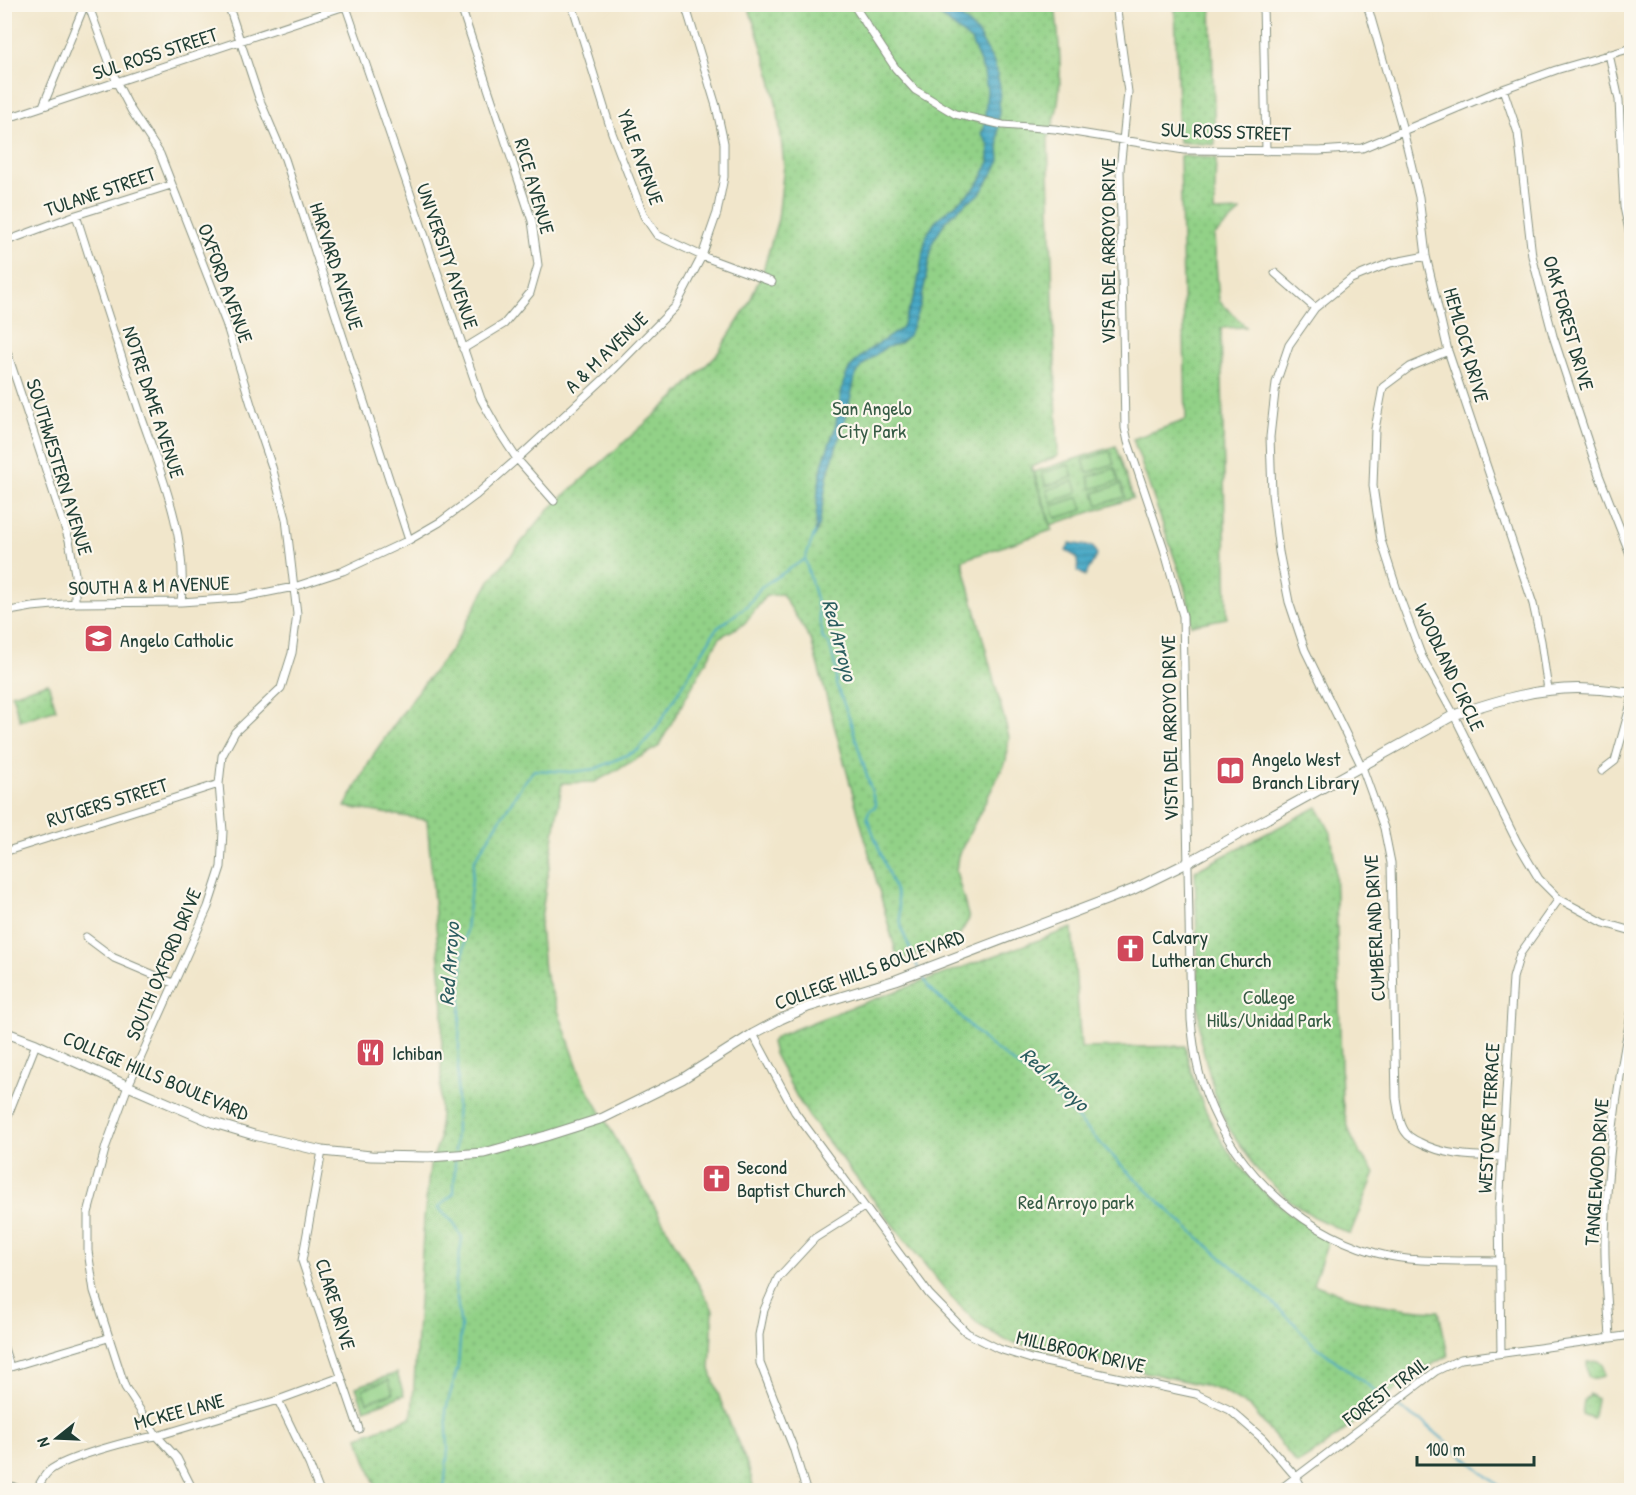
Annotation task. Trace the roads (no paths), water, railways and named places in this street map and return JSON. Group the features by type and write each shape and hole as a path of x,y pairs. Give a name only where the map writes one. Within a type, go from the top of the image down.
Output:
{"street":[{"name":"OXFORD AVENUE","path":"87,4 117,83 131,110 160,154 226,323 252,411 272,467 286,519 294,586"},
{"path":"43,106 87,4"},
{"name":"HARVARD AVENUE","path":"228,4 259,98 285,159 409,540"},
{"name":"RICE AVENUE","path":"459,4 532,221 538,265 530,293 504,324 463,350"},
{"name":"YALE AVENUE","path":"572,4 612,133 644,216 657,235 702,256 772,282"},
{"name":"A & M AVENUE","path":"294,586 343,571 409,540 440,522 475,496 609,375 676,306 702,256 717,213 724,177 724,143 716,106 685,4"},
{"name":"SUL ROSS STREET","path":"853,4 896,69 915,90 955,114 1003,125 1055,129 1184,150 1319,151 1362,148 1503,89 1632,48"},
{"name":"VISTA DEL ARROYO DRIVE","path":"1116,4 1128,92 1120,170 1125,428 1183,616 1191,1020 1194,1050 1201,1079 1220,1127 1249,1170 1289,1209 1335,1237 1377,1253 1422,1260 1499,1261"},
{"path":"1263,4 1266,151"},
{"name":"HEMLOCK DRIVE","path":"1367,4 1403,130 1419,197 1426,256 1448,351 1533,604 1548,690"},
{"name":"SUL ROSS STREET","path":"4,122 43,106 347,5"},
{"name":"UNIVERSITY AVENUE","path":"347,5 463,350 482,399 517,459 554,501"},
{"path":"1609,54 1619,100 1624,207 1632,244"},
{"name":"OAK FOREST DRIVE","path":"1503,89 1518,133 1532,256 1553,336 1599,475 1632,560"},
{"name":"TULANE STREET","path":"4,242 76,215 171,185"},
{"name":"NOTRE DAME AVENUE","path":"76,215 168,498 181,554 183,581 181,602"},
{"name":"CUMBERLAND DRIVE","path":"1426,256 1390,263 1351,279 1315,308 1289,345 1276,383 1270,437 1272,494 1279,552 1289,602 1298,631 1362,767 1384,828 1390,863 1396,1098 1400,1118 1407,1135 1426,1146 1467,1156 1502,1157"},
{"path":"1275,273 1315,308"},
{"name":"SOUTHWESTERN AVENUE","path":"4,343 69,540 75,574 75,603"},
{"name":"WOODLAND CIRCLE","path":"1448,351 1410,366 1383,387 1375,429 1373,486 1381,540 1422,657 1517,842 1539,879 1559,899 1604,923 1632,931"},
{"name":"SOUTH A & M AVENUE","path":"4,612 75,603 181,602 239,598 294,586"},
{"name":"SOUTH OXFORD DRIVE","path":"193,1491 177,1458 157,1436 125,1387 94,1291 88,1251 88,1213 106,1146 128,1086 208,907 221,867 223,831 219,784 222,756 236,732 281,688 292,653 297,614 294,586"},
{"name":"COLLEGE HILLS BOULEVARD","path":"4,1032 233,1130 322,1151 372,1156 429,1157 484,1153 603,1118 682,1079 781,1018 808,1007 896,980 1132,890 1187,863 1454,716 1498,700 1548,690 1588,688 1632,693"},
{"path":"1602,771 1615,760 1632,700"},
{"name":"RUTGERS STREET","path":"4,852 219,784"},
{"name":"WESTOVER TERRACE","path":"1501,1353 1499,1261 1502,1157 1513,978 1520,954 1559,899"},
{"path":"86,937 114,958 173,983"},
{"name":"TANGLEWOOD DRIVE","path":"1610,1337 1605,1238 1610,1153 1632,1009"},
{"name":"MILLBROOK DRIVE","path":"753,1034 795,1112 929,1294 968,1333 999,1348 1031,1359 1196,1394 1230,1410 1263,1439 1296,1477 1303,1491"},
{"path":"4,1125 36,1044"},
{"name":"CLARE DRIVE","path":"322,1151 302,1261 359,1429"},
{"path":"806,1491 793,1447 759,1363 759,1335 764,1310 778,1278 815,1238 864,1207"},
{"name":"FOREST TRAIL","path":"1279,1491 1436,1371 1461,1359 1632,1335"},
{"path":"4,1348 7,1368 108,1338"},
{"name":"MCKEE LANE","path":"36,1491 50,1470 72,1460 140,1438 157,1436 278,1400 341,1377"},
{"path":"278,1400 309,1464 319,1491"},
{"path":"4,1483 21,1491"}],"water":[{"path":"927,5 944,5 960,16 978,34 994,63 1000,86 998,132 1000,161 980,194 947,219 933,241 921,303 909,335 900,343 885,348 874,356 861,367 855,377 847,414 828,473 819,526 815,536 818,489 823,462 835,428 843,384 848,371 870,349 901,329 916,292 926,236 937,219 972,191 982,178 989,162 989,145 981,133 984,129 987,90 984,72 971,41"},
{"path":"1070,543 1093,547 1097,555 1085,576 1078,571 1077,557 1066,551"}],"waterway":[{"name":"Red Arroyo","path":"815,532 805,559 816,599 823,639 829,643 836,669 836,684 850,720 876,806 869,811 867,817 897,896 902,930 919,970"},
{"name":"Red Arroyo","path":"455,1152 462,964 474,861 534,770 572,772 595,769 638,750 656,729 716,629 748,605 761,587 805,559"},
{"name":"Red Arroyo","path":"922,975 929,988 985,1041 1037,1081 1067,1108 1123,1167 1183,1224 1250,1282 1312,1343 1390,1402"},
{"name":"Red Arroyo","path":"444,1490 448,1449 446,1409 458,1366 461,1328 455,1285 462,1238 453,1222 438,1208 454,1193 455,1158"},
{"name":"Red Arroyo","path":"1395,1405 1425,1424 1504,1490"}],"place":[{"name":"Angelo Catholic","path":"99,639"},
{"name":"Angelo West Branch Library","path":"1231,770"},
{"name":"Calvary Lutheran Church","path":"1131,948"},
{"name":"Ichiban","path":"371,1052"},
{"name":"Second Baptist Church","path":"716,1178"}],"park label":[{"name":"San Angelo City Park","path":"872,418"},
{"name":"College Hills/Unidad Park","path":"1269,1008"},
{"name":"Red Arroyo park","path":"1076,1201"}]}
